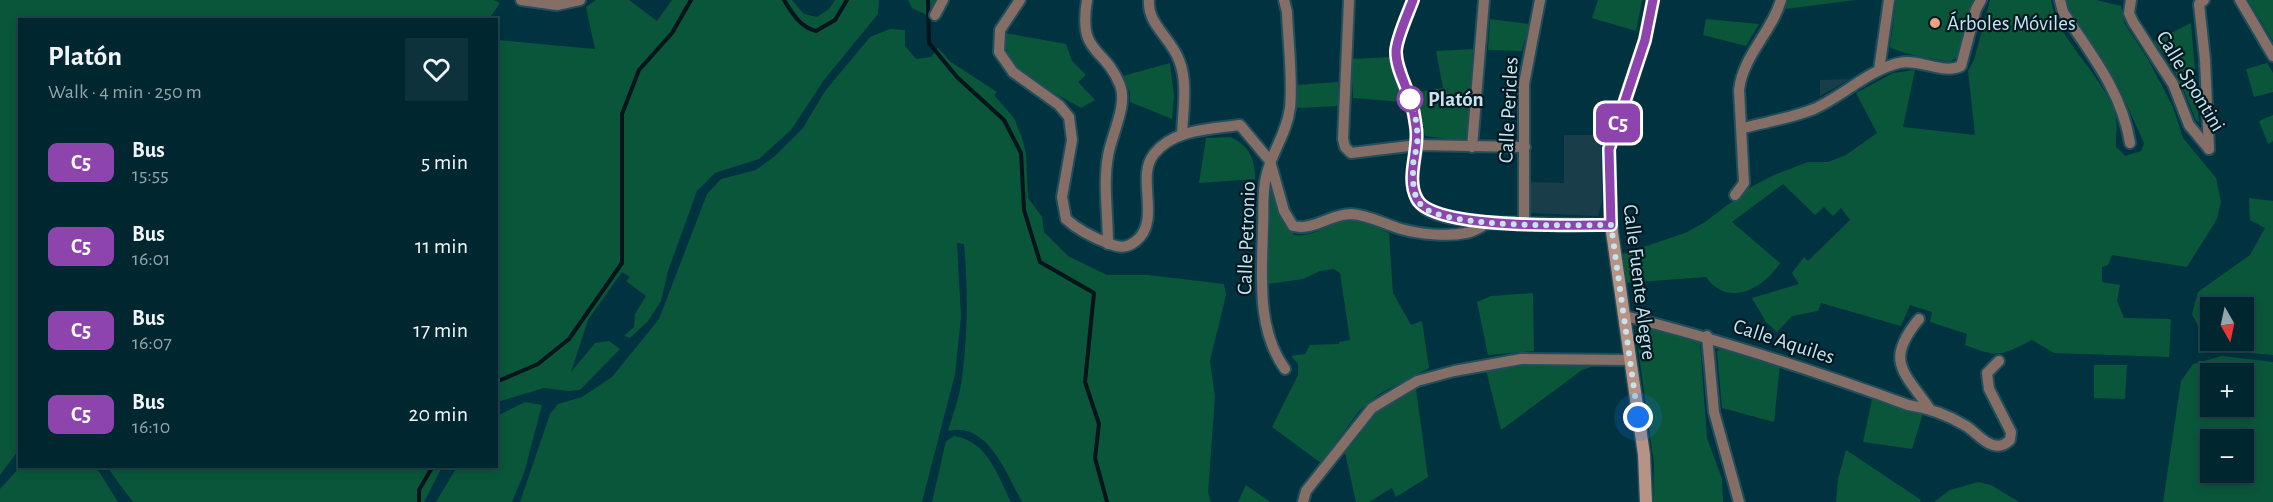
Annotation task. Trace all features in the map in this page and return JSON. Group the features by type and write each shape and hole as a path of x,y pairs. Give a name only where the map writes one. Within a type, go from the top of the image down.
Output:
{"street":[{"path":"520,0 557,5 580,0"},
{"path":"935,15 943,0"},
{"path":"1020,0 1000,30 999,52 1013,72 1059,105 1069,117 1072,140 1062,197 1066,219 1083,232 1118,247 1129,246 1143,235 1149,208 1148,166 1159,148 1182,134 1240,125 1270,161 1284,211 1293,226 1312,226 1334,217 1351,214 1367,216 1402,230 1433,234 1467,233 1488,224"},
{"path":"1087,0 1083,24 1087,38 1113,72 1121,86 1122,93 1106,176 1108,243"},
{"path":"1149,0 1148,13 1179,60 1183,82 1182,134"},
{"name":"Calle Petronio","path":"1284,0 1287,12 1290,108 1281,143 1270,161 1264,192 1262,280 1265,323 1277,358 1285,369"},
{"path":"1349,0 1345,58 1345,147 1351,153 1417,145 1525,147"},
{"path":"1413,0 1396,52 1412,104 1417,145 1413,159 1413,183 1416,198 1422,207 1431,212 1488,224 1611,225"},
{"path":"1472,147 1484,0"},
{"name":"Calle Pericles","path":"1524,223 1524,84 1540,0"},
{"name":"Calle Fuente Alegre","path":"1646,502 1644,455 1611,225 1609,149 1645,40 1653,0"},
{"path":"1735,195 1744,183 1743,128 1739,97 1741,75 1773,19 1781,0"},
{"path":"1879,70 1889,0"},
{"path":"1743,128 1814,109 1879,70 1899,62 1923,63 1954,70 1961,66 1976,9 1981,0"},
{"path":"2060,0 2063,12 2112,86 2126,118 2130,143"},
{"name":"Calle Spontini","path":"2131,0 2129,13 2133,22 2173,84 2189,124 2209,149 2205,60 2199,17 2199,4 2204,0"},
{"path":"2240,0 2273,56"},
{"name":"Calle Aquiles","path":"1625,316 1707,336 1781,359 1908,405 1929,408 1967,427 1982,440 1995,446 2005,445 2010,440 2011,432 1989,389 1987,373 1999,361"},
{"name":"Calle Aquiles","path":"1919,319 1907,334 1899,358 1903,374 1929,408"},
{"path":"1707,336 1714,412 1722,449 1739,502"},
{"path":"1303,502 1306,491 1372,408 1418,381 1454,371 1521,359 1630,360"}],"shaded area":[{"path":"1850,79 1836,87 1820,96 1820,80"},
{"path":"1564,135 1601,135 1602,202 1598,216 1530,213 1530,182 1564,183"}],"green space":[{"path":"0,0 494,0 500,3 489,18 18,18 18,451 0,475"},
{"path":"596,0 629,0 657,21 672,0 792,0 804,14 817,17 829,9 835,0 879,0 878,14 824,80 791,130 759,159 715,173 697,191 668,271 661,301 648,321 630,338 624,336 634,327 635,314 646,296 626,281 630,277 622,272 588,320 571,372 595,343 609,341 620,349 580,390 544,388 498,402 498,40 595,49 586,7"},
{"path":"908,0 938,0 929,16 912,8"},
{"path":"1598,0 1642,0 1636,31 1592,18"},
{"path":"1787,0 1855,0 1785,9"},
{"path":"1896,0 1974,0 1957,57 1950,62 1909,54 1890,47"},
{"path":"1990,0 2051,0 2061,28 2099,82 2114,110 2116,147 2125,156 2141,151 2144,143 2117,83 2067,5 2067,0 2096,0 2121,6 2125,24 2149,61 2173,107 2183,138 2216,178 2221,202 2217,219 2187,267 2112,255 2108,265 2102,267 2102,282 2120,285 2117,301 2124,318 2171,319 2169,357 2054,353 2032,340 2006,352 1985,352 1965,345 1967,334 1930,322 1932,312 1910,305 1901,326 1821,303 1818,311 1792,316 1777,332 1766,322 1752,298 1799,284 1792,273 1804,257 1808,261 1850,220 1841,208 1833,216 1824,207 1815,215 1783,184 1732,222 1780,263 1764,281 1755,287 1735,293 1724,292 1706,277 1625,283 1620,255 1685,233 1705,222 1751,187 1774,175 1808,162 1828,162 1846,155 1877,133 1856,93 1893,73 1915,70 1903,127 1975,135 1968,71 1974,60"},
{"path":"2248,0 2273,0 2273,41"},
{"path":"1490,19 1529,24 1522,51 1488,50"},
{"path":"1706,19 1759,24 1746,46 1703,35"},
{"path":"2191,23 2199,122 2196,121 2173,69 2153,42"},
{"path":"890,29 905,30 905,46 916,59 931,57 938,48 951,62 997,92 994,95 1014,118 1022,138 1026,154 1028,198 1042,217 1044,232 1068,256 1107,275 1148,275 1224,284 1226,295 1210,361 1215,397 1208,493 1211,502 1022,502 1003,465 985,442 974,434 962,430 948,431 961,385 966,327 964,244 957,243 961,317 955,374 922,502 520,502 550,414 558,404 582,397 612,377 659,319 707,194 721,179 756,170 775,156 803,128 825,91 870,37"},
{"path":"1005,33 1066,44 1072,61 1086,75 1078,82 1095,100 1081,108 1031,79 1011,58 1006,46"},
{"path":"1473,49 1467,138 1464,141 1425,136 1416,92 1443,88 1436,51"},
{"path":"1392,57 1404,102 1353,98 1351,59"},
{"path":"1170,63 1174,96 1172,119 1130,102 1130,93 1123,76"},
{"path":"2267,63 2273,73 2273,92 2254,97 2246,69"},
{"path":"1338,82 1339,106 1297,108 1296,85"},
{"path":"2273,115 2273,141 2268,144 2259,121"},
{"path":"1230,137 1242,144 1250,154 1255,179 1199,183 1206,138"},
{"path":"1271,182 1278,213 1294,235 1308,234 1349,220 1365,222 1389,233 1393,293 1411,325 1422,321 1429,368 1379,394 1359,411 1321,463 1272,427 1298,375 1298,364 1291,356 1305,354 1310,345 1339,344 1339,342 1350,340 1340,273 1334,269 1320,271 1303,279 1268,284"},
{"path":"2249,198 2273,201 2273,355 2235,351 2254,351 2254,297 2200,297 2200,330 2192,314 2198,292 2250,255 2265,228 2250,220"},
{"path":"1533,293 1534,351 1488,355 1477,302 1491,296"},
{"path":"1642,328 1696,339 1700,343 1707,438 1722,479 1723,502 1653,502 1654,464 1636,333"},
{"path":"1720,347 1780,364 1774,422 1722,408 1717,352"},
{"path":"2222,356 2273,362 2273,502 2163,502 2181,381 2193,364"},
{"path":"1515,364 1594,366 1582,370 1501,430 1486,370"},
{"path":"2094,365 2127,365 2125,399 2094,398"},
{"path":"1416,389 1428,477 1396,497 1392,488 1369,502 1356,502 1345,453 1376,413"},
{"path":"1872,399 1923,413 1912,449 1863,442"},
{"path":"525,402 542,405 524,473 512,502 436,502 456,468 498,468 498,416"},
{"path":"954,436 966,439 983,452 996,471 1011,502 932,502 946,441"},
{"path":"1846,450 1921,500 1920,502 1836,502 1838,479"},
{"path":"19,468 97,468 118,502 0,502 0,489"},
{"path":"108,468 441,468 424,502 133,502"},
{"path":"1978,482 1991,485 2019,502 1934,502 1950,490"},
{"path":"1246,485 1270,502 1238,502"}],"waterway":[{"path":"498,381 538,364 569,339 622,263 622,114 639,70 672,33 691,0"},
{"path":"784,0 801,23 816,31 835,20 847,0"},
{"path":"928,0 929,43 957,77 1004,120 1021,153 1024,210 1040,262 1094,293 1085,382 1099,424 1095,458 1107,502"},
{"path":"419,502 419,490 432,468"}],"bus line":[{"name":"C5","path":"1413,0 1396,52 1402,79 1412,104 1417,136 1413,159 1413,183 1416,198 1422,207 1431,212 1488,224 1611,225 1609,149 1645,40 1653,0"}],"place":[{"name":"Árboles Móviles","path":"1935,23"},
{"name":"Platón","path":"1410,99"}],"route":[{"path":"1410,99 1410,97 1417,136 1413,159 1413,183 1416,198 1422,207 1431,212 1488,224 1611,225 1638,417"}]}
